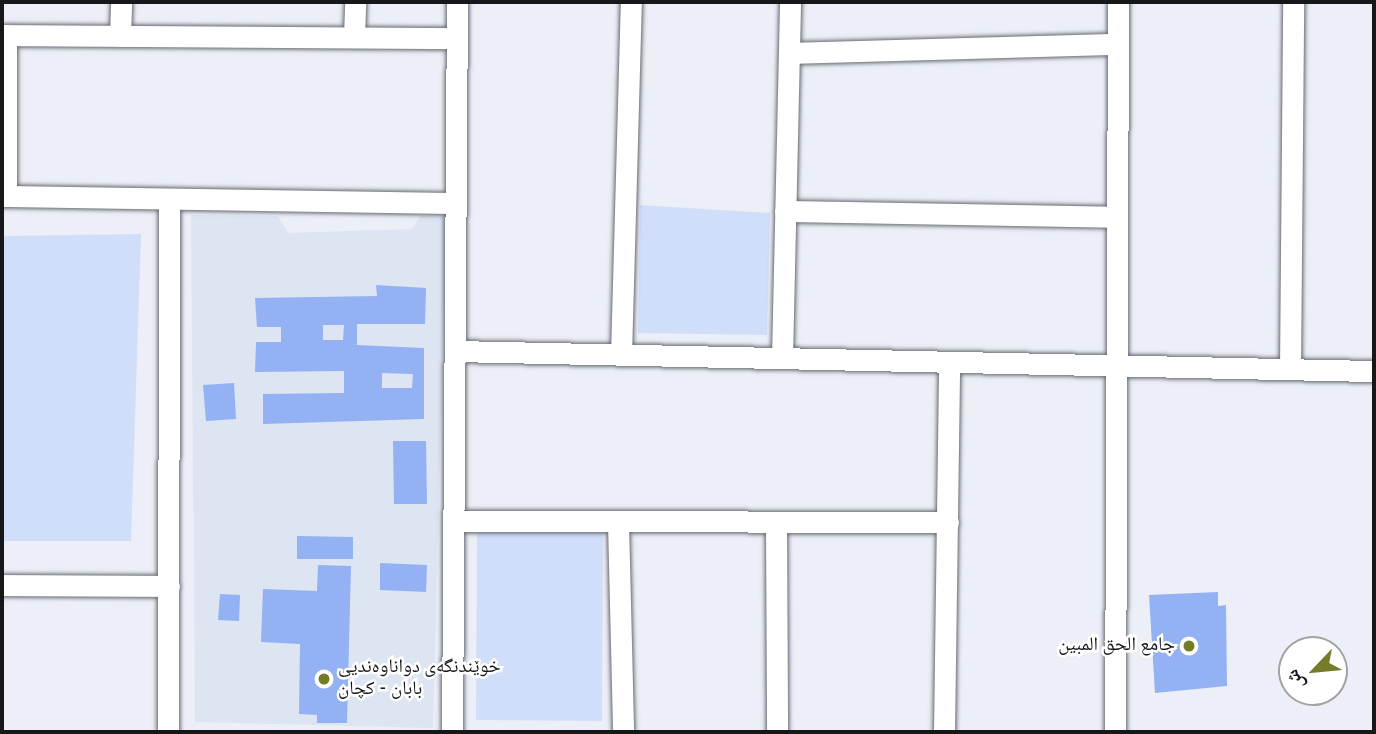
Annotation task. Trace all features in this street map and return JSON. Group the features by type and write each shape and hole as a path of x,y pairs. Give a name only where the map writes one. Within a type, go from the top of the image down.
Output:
{"street":[{"path":"120,36 121,2"},
{"path":"354,37 355,2"},
{"path":"452,732 457,2"},
{"path":"621,355 631,2"},
{"path":"782,358 790,2"},
{"path":"1115,732 1118,2"},
{"path":"1290,369 1293,2"},
{"path":"456,203 4,196 4,34 457,38"},
{"path":"789,53 1118,44"},
{"path":"169,199 169,732"},
{"path":"785,211 1117,217"},
{"path":"455,351 1374,371"},
{"path":"944,732 949,362"},
{"path":"453,521 948,522"},
{"path":"618,522 623,732"},
{"path":"776,523 777,732"},
{"path":"2,585 169,586"}],"shaded area":[{"path":"640,205 770,213 767,335 638,333"},
{"path":"191,215 278,216 288,233 412,229 420,216 446,215 433,728 195,722"},
{"path":"141,234 131,541 2,541 2,236"},
{"path":"477,528 603,529 602,721 476,720"}],"building":[{"path":"376,285 426,288 425,324 357,324 357,345 424,348 424,419 263,424 263,394 344,393 344,371 255,372 256,342 281,342 281,327 257,327 255,298 377,296","holes":["323,325 344,325 343,340 323,340","382,373 413,374 412,388 382,388"]},
{"path":"234,383 236,419 206,421 203,385"},
{"path":"393,441 426,441 427,504 394,504"},
{"path":"297,536 353,537 353,559 297,559"},
{"path":"380,563 427,565 426,592 380,590"},
{"name":"خوێندنگەی دواناوەندیی بابان - کچان","path":"318,565 351,566 347,723 317,723 317,715 299,714 300,644 261,642 263,589 317,591"},
{"name":"جامع الحق المبين","path":"1218,592 1218,606 1226,605 1227,686 1155,693 1149,595"},
{"path":"220,594 240,595 239,621 218,620"}],"place":[{"name":"جامع الحق المبين","path":"1189,646"},
{"name":"خوێندنگەی دواناوەندیی بابان - کچان","path":"324,679"}]}
